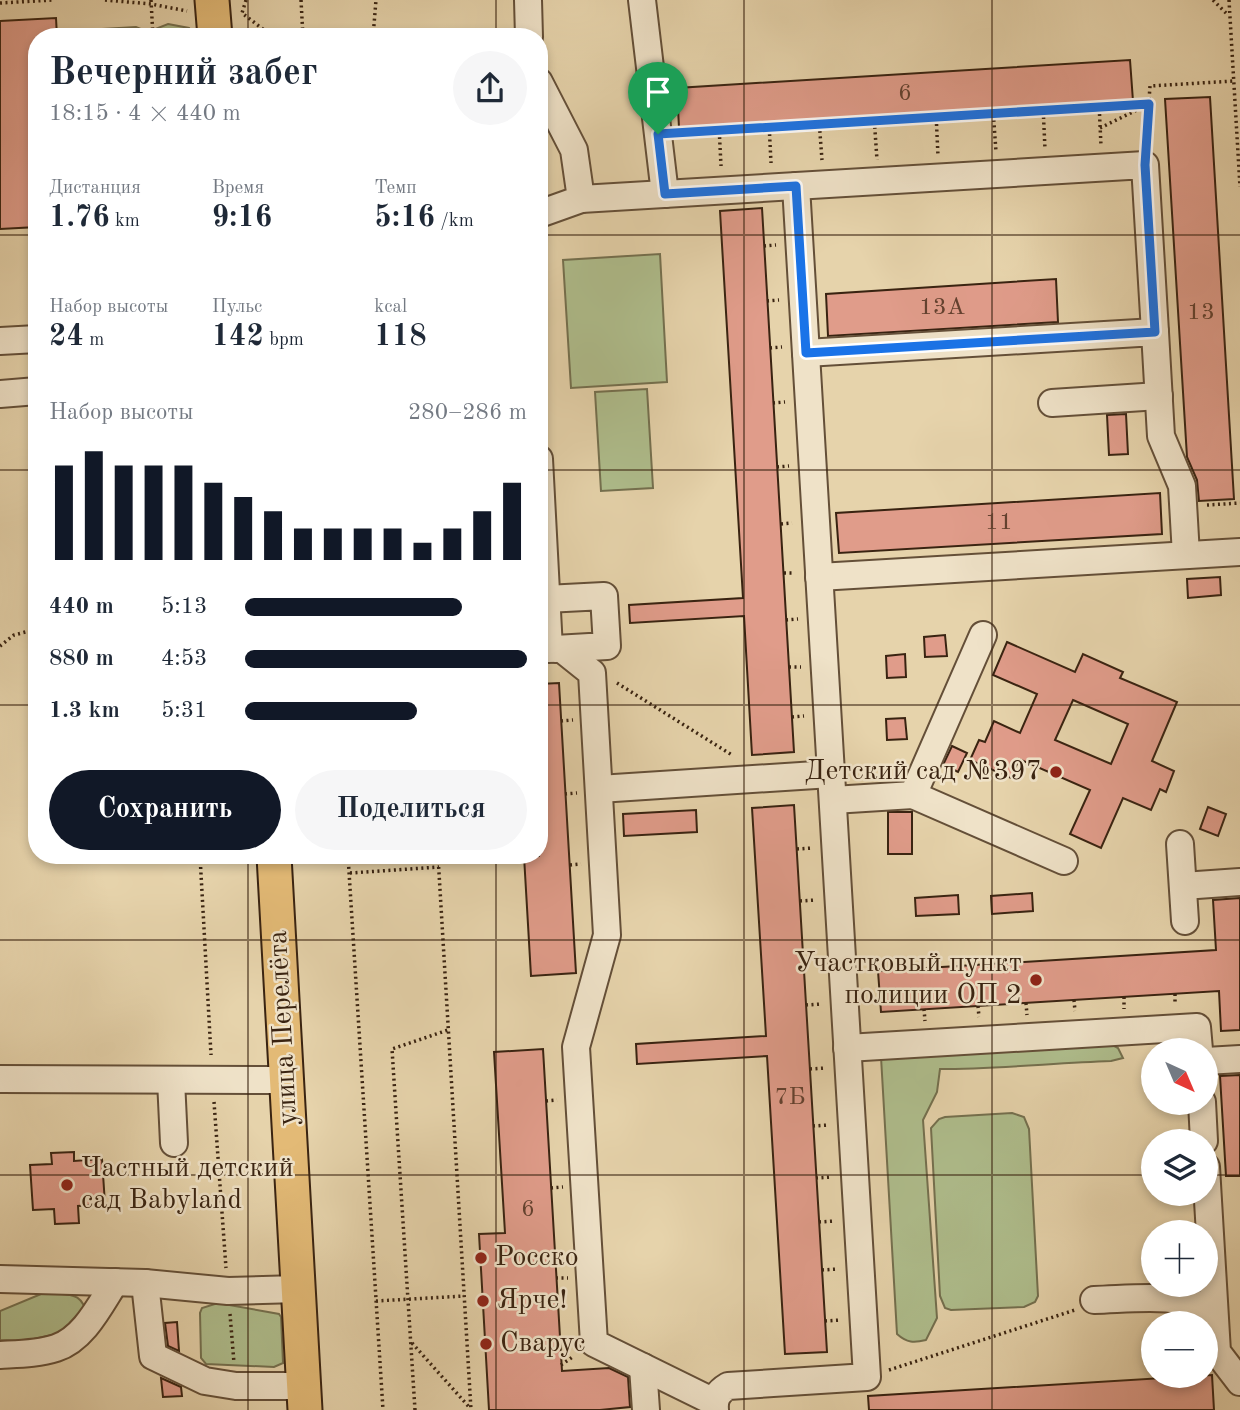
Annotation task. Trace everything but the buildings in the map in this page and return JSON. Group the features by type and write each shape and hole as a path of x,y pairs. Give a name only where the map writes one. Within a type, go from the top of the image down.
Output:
{"main road":[{"name":"улица Перелёта","path":"274,864 304,1398"}],"lane":[{"path":"528,0 529,28"},
{"path":"642,0 665,194"},
{"path":"548,99 574,150 581,199"},
{"path":"548,211 581,199 1145,165 1161,436 1182,486 1186,555"},
{"path":"550,649 592,673 607,935 576,1047 594,1343 714,1406 719,1391 728,1385 867,1377 806,353 784,187"},
{"path":"806,353 1155,332"},
{"path":"0,341 28,339"},
{"path":"0,394 28,392"},
{"path":"1052,403 1158,396"},
{"path":"819,577 1240,552"},
{"path":"548,599 604,596 607,646 550,649"},
{"path":"548,624 550,649"},
{"path":"913,796 983,635"},
{"path":"599,789 768,778 913,796 1064,861"},
{"path":"1180,844 1185,921"},
{"path":"1183,886 1240,882"},
{"path":"848,1048 1197,1027 1198,1038"},
{"path":"1218,1060 1240,1059"},
{"path":"0,1079 286,1080"},
{"path":"171,1080 174,1143"},
{"path":"1208,1206 1214,1311"},
{"path":"0,1279 145,1283 228,1291 298,1289"},
{"path":"0,1355 58,1348 75,1336 90,1320 115,1282"},
{"path":"145,1283 153,1356 205,1381 304,1398"},
{"path":"1094,1300 1180,1298 1214,1311"},
{"path":"1218,1353 1240,1382"},
{"path":"643,1367 646,1410"}],"path":[{"path":"0,3 53,0"},
{"path":"105,0 151,2 209,17"},
{"path":"246,0 242,13 261,28"},
{"path":"301,0 303,28"},
{"path":"374,28 376,0"},
{"path":"1213,0 1230,16"},
{"path":"1229,0 1240,187"},
{"path":"151,2 152,28"},
{"path":"1145,165 1150,86 1234,81"},
{"path":"658,134 993,111 1149,104"},
{"path":"1100,128 1149,104"},
{"path":"1099,105 1102,167"},
{"path":"1043,108 1046,171"},
{"path":"993,111 997,174"},
{"path":"936,115 940,177"},
{"path":"874,119 878,181"},
{"path":"819,122 823,185"},
{"path":"769,125 784,187"},
{"path":"719,128 722,191"},
{"path":"1184,507 1240,503"},
{"path":"0,646 14,635 28,631"},
{"path":"592,673 613,680 768,778"},
{"path":"200,864 213,1080 236,1386"},
{"path":"348,864 383,1410"},
{"path":"439,864 471,1410"},
{"path":"349,873 439,867"},
{"path":"415,1410 392,1049 449,1030"},
{"path":"376,1301 464,1296"},
{"path":"867,1377 1066,1314 1094,1300"},
{"path":"410,1341 471,1410"}],"green space":[{"path":"168,24 189,28 158,28"},
{"path":"660,254 667,382 571,388 563,260"},
{"path":"647,389 653,488 601,491 595,392"},
{"path":"1105,1041 1118,1048 1123,1058 1111,1061 940,1069 937,1092 923,1120 937,1318 926,1340 911,1342 901,1337 897,1334 881,1057"},
{"path":"1012,1113 1024,1117 1029,1129 1038,1296 1035,1302 1024,1307 951,1310 945,1308 940,1296 931,1128 939,1119 945,1117"},
{"path":"52,1293 80,1299 88,1317 71,1331 24,1341 0,1340 0,1311 41,1294"},
{"path":"218,1303 279,1314 283,1363 274,1367 206,1364 201,1358 200,1313 202,1308"}],"place":[{"name":"Детский сад №397","path":"1056,772"},
{"name":"Участковый пункт полиции ОП 2","path":"1036,980"},
{"name":"Частный детский сад Babyland","path":"67,1185"},
{"name":"Росско","path":"481,1258"},
{"name":"Ярче!","path":"483,1301"},
{"name":"Сварус","path":"486,1344"}],"route":[{"path":"1149,104 1145,165 1155,332 806,353 796,186 665,194 658,134 1149,104"}]}
